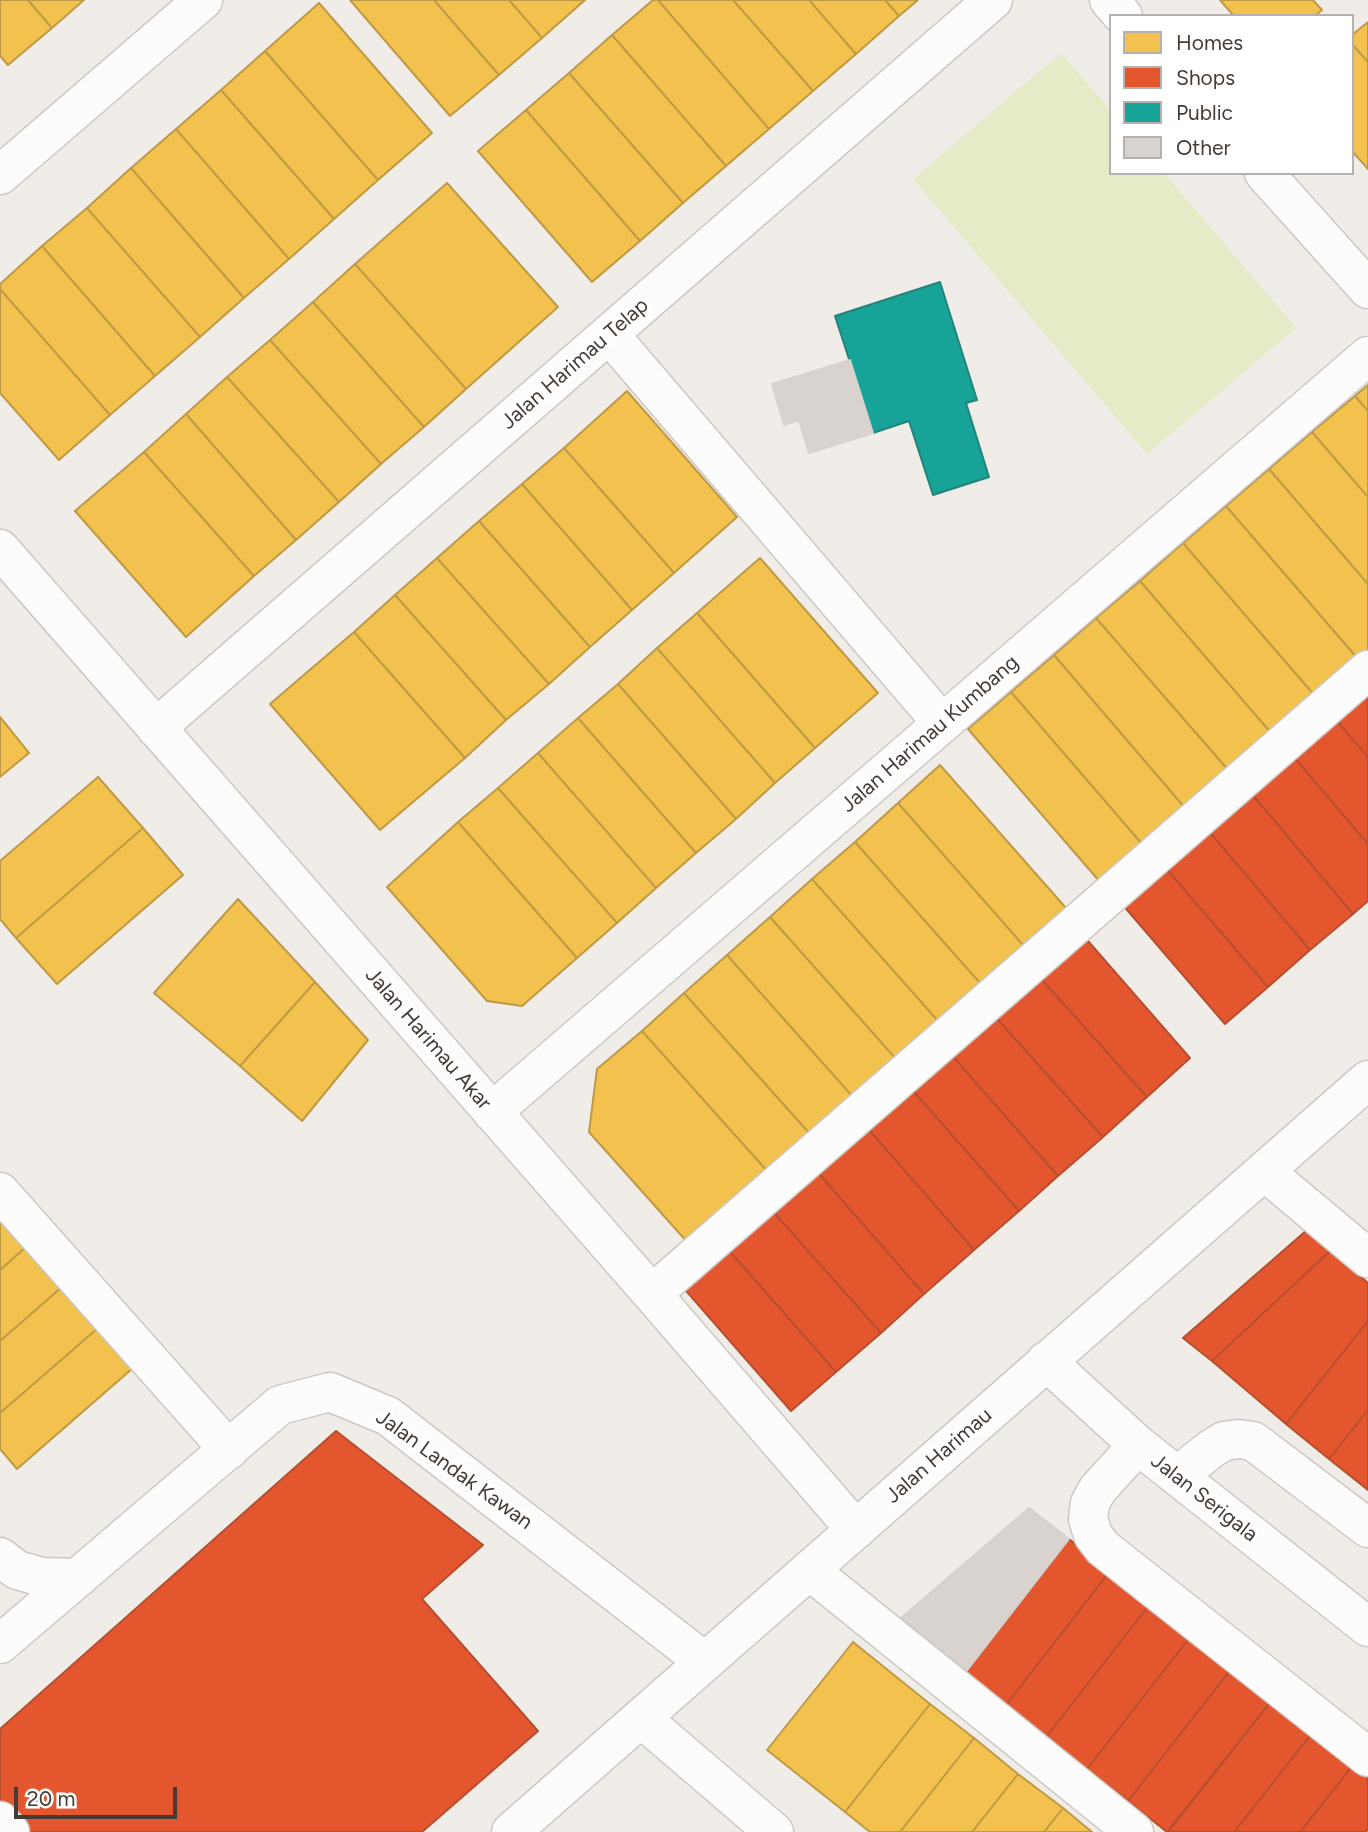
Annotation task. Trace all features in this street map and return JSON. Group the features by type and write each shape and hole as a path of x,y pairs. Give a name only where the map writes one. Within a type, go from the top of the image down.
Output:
{"street":[{"path":"0,175 203,0"},
{"name":"Jalan Harimau Telap","path":"156,728 993,0"},
{"path":"1109,0 1121,14"},
{"path":"1266,175 1368,289"},
{"path":"609,334 942,723"},
{"name":"Jalan Harimau Kumbang","path":"492,1112 1368,356"},
{"name":"Jalan Harimau Akar","path":"0,549 856,1530"},
{"path":"652,1294 1368,670"},
{"name":"Jalan Harimau","path":"511,1832 1368,1080"},
{"path":"1264,1171 1368,1258"},
{"path":"0,1192 229,1450"},
{"name":"Jalan Serigala","path":"1046,1361 1138,1445 1368,1628"},
{"name":"Jalan Landak Kawan","path":"0,1644 280,1405 330,1392 388,1416 705,1662"},
{"path":"1177,1476 1211,1448 1224,1441 1253,1441 1368,1528"},
{"path":"1138,1445 1098,1489 1090,1503 1088,1519 1093,1535 1103,1548 1368,1757"},
{"path":"0,1557 17,1570 42,1577 78,1578"},
{"path":"809,1570 1134,1832"},
{"path":"641,1718 774,1832"},
{"path":"0,1821 10,1832"}],"green space":[{"path":"1061,53 1109,109 1109,175 1166,175 1296,328 1147,454 913,179"}],"building: Homes":[{"path":"0,0 28,0 52,28 8,65 0,56"},
{"path":"28,0 84,0 52,28"},
{"path":"350,0 434,0 499,75 450,116"},
{"path":"434,0 509,0 542,38 499,75"},
{"path":"509,0 585,0 542,38"},
{"path":"653,0 658,0 769,129 726,166 612,35"},
{"path":"658,0 733,0 813,91 769,129"},
{"path":"733,0 809,0 856,54 813,91"},
{"path":"809,0 885,0 899,16 856,54"},
{"path":"885,0 918,0 899,16"},
{"path":"1220,0 1313,0 1322,10 1317,14 1232,14"},
{"path":"319,3 432,133 378,180 265,51"},
{"path":"1368,22 1368,62 1354,46 1354,33"},
{"path":"612,35 726,166 683,203 569,73"},
{"path":"1354,46 1368,62 1368,169 1354,153"},
{"path":"265,51 378,180 334,219 221,90"},
{"path":"569,73 683,203 640,241 526,110"},
{"path":"221,90 334,219 289,259 176,129"},
{"path":"526,110 640,241 592,282 478,151"},
{"path":"176,129 289,259 244,298 131,168"},
{"path":"131,168 244,298 200,337 87,208"},
{"path":"447,183 558,307 466,389 355,264"},
{"path":"87,208 200,337 155,376 42,246"},
{"path":"42,246 155,376 110,415 0,289 0,284"},
{"path":"355,264 466,389 424,427 313,302"},
{"path":"0,289 110,415 59,460 0,393"},
{"path":"313,302 424,427 381,464 270,340"},
{"path":"270,340 381,464 339,502 227,377"},
{"path":"227,377 339,502 296,540 186,414"},
{"path":"1368,385 1368,411 1355,396"},
{"path":"627,391 737,517 674,573 564,448"},
{"path":"1355,396 1368,411 1368,497 1312,432"},
{"path":"186,414 296,540 254,576 144,452"},
{"path":"1312,432 1368,497 1368,584 1269,469"},
{"path":"564,448 674,573 632,610 522,484"},
{"path":"144,452 254,576 186,637 75,511"},
{"path":"1269,469 1368,584 1368,650 1358,659 1226,506"},
{"path":"522,484 632,610 590,647 479,521"},
{"path":"1226,506 1358,659 1315,696 1183,543"},
{"path":"479,521 590,647 549,684 437,558"},
{"path":"1183,543 1315,696 1272,734 1140,581"},
{"path":"437,558 549,684 506,720 395,595"},
{"path":"760,558 878,693 815,748 697,613"},
{"path":"1140,581 1272,734 1229,771 1096,618"},
{"path":"395,595 506,720 465,758 354,632"},
{"path":"697,613 815,748 775,783 657,648"},
{"path":"1096,618 1229,771 1185,808 1054,655"},
{"path":"354,632 465,758 380,830 270,704"},
{"path":"657,648 775,783 736,819 618,684"},
{"path":"1054,655 1185,808 1143,845 1011,692"},
{"path":"618,684 736,819 696,853 578,718"},
{"path":"1011,692 1143,845 1100,882 968,729"},
{"path":"0,717 29,753 0,777"},
{"path":"578,718 696,853 656,888 538,753"},
{"path":"538,753 656,888 617,923 498,788"},
{"path":"940,765 1066,908 1023,945 898,803"},
{"path":"98,777 143,828 16,938 0,919 0,861"},
{"path":"498,788 617,923 577,958 458,822"},
{"path":"898,803 1023,945 980,983 855,842"},
{"path":"458,822 577,958 522,1006 487,1001 387,887"},
{"path":"143,828 183,875 57,984 16,938"},
{"path":"855,842 980,983 938,1021 812,879"},
{"path":"812,879 938,1021 896,1059 770,917"},
{"path":"238,899 315,982 240,1066 154,993"},
{"path":"770,917 896,1059 853,1097 727,955"},
{"path":"727,955 853,1097 810,1134 684,993"},
{"path":"315,982 368,1040 302,1121 240,1066"},
{"path":"684,993 810,1134 768,1172 642,1031"},
{"path":"642,1031 768,1172 688,1243 589,1132 597,1069"},
{"path":"0,1215 27,1246 0,1270"},
{"path":"27,1246 62,1287 0,1341 0,1270"},
{"path":"62,1287 98,1328 0,1413 0,1341"},
{"path":"98,1328 133,1368 17,1469 0,1449 0,1413"},
{"path":"853,1642 930,1704 845,1812 767,1750"},
{"path":"930,1704 974,1738 900,1832 870,1832 845,1812"},
{"path":"974,1738 1018,1774 972,1832 900,1832"},
{"path":"1018,1774 1063,1808 1044,1832 972,1832"},
{"path":"1063,1808 1092,1832 1044,1832"}],"building: Shops":[{"path":"1368,692 1368,757 1336,720"},
{"path":"1336,720 1368,757 1368,844 1293,756"},
{"path":"1293,756 1368,844 1368,901 1353,914 1251,793"},
{"path":"1251,793 1353,914 1310,950 1207,829"},
{"path":"1207,829 1310,950 1268,987 1164,866"},
{"path":"1164,866 1268,987 1225,1024 1122,904"},
{"path":"1081,933 1190,1058 1147,1097 1036,973"},
{"path":"1036,973 1147,1097 1103,1137 991,1012"},
{"path":"991,1012 1103,1137 1058,1176 948,1051"},
{"path":"948,1051 1058,1176 1019,1211 908,1085"},
{"path":"908,1085 1019,1211 974,1250 864,1124"},
{"path":"864,1124 974,1250 924,1294 814,1168"},
{"path":"814,1168 924,1294 881,1333 769,1207"},
{"path":"769,1207 881,1333 836,1372 725,1246"},
{"path":"1307,1230 1331,1250 1212,1361 1183,1338"},
{"path":"725,1246 836,1372 791,1411 681,1285"},
{"path":"1331,1250 1368,1283 1368,1321 1286,1424 1212,1361"},
{"path":"1368,1321 1368,1410 1329,1459 1286,1424"},
{"path":"1368,1410 1368,1490 1329,1459"},
{"path":"336,1431 483,1545 422,1599 538,1731 422,1832 0,1832 0,1729"},
{"path":"1069,1539 1110,1571 1006,1705 965,1673"},
{"path":"1110,1571 1150,1604 1046,1737 1006,1705"},
{"path":"1150,1604 1191,1636 1087,1769 1046,1737"},
{"path":"1191,1636 1232,1668 1128,1801 1087,1769"},
{"path":"1232,1668 1272,1700 1167,1832 1128,1801"},
{"path":"1272,1700 1313,1732 1234,1832 1168,1832"},
{"path":"1313,1732 1354,1764 1300,1832 1234,1832"},
{"path":"1354,1764 1368,1775 1366,1832 1300,1832"}],"building: Public":[{"path":"940,282 977,400 966,403 989,477 933,495 909,421 873,433 835,316"}],"building: Other":[{"path":"850,360 873,433 809,453 799,420 784,425 772,384"},
{"path":"1029,1508 1069,1539 965,1673 900,1619"}]}
